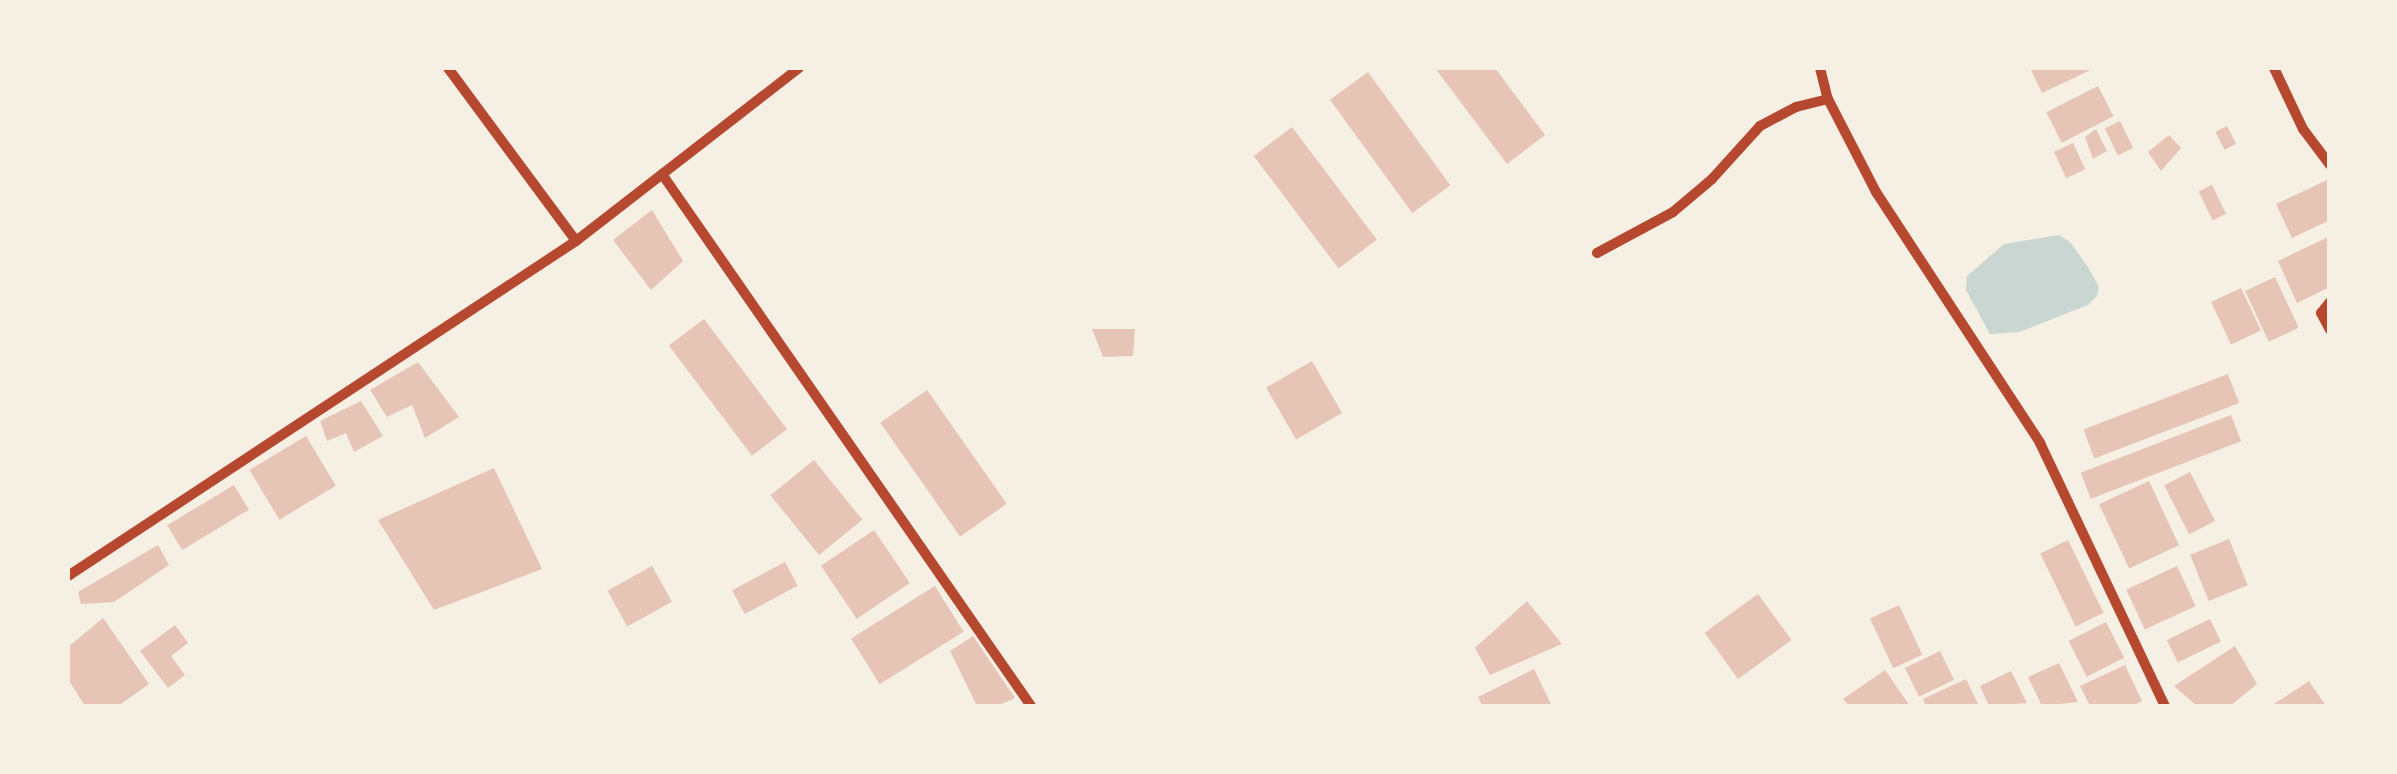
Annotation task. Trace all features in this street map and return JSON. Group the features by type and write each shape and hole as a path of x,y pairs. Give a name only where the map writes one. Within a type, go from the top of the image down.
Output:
{"street":[{"path":"448,68 576,241"},
{"path":"68,576 576,241 799,68"},
{"path":"1820,68 1828,99 1876,192 2040,443 2165,706"},
{"path":"2274,68 2303,129 2330,165"},
{"path":"1597,253 1674,212 1712,179 1760,126 1796,108 1828,99"},
{"path":"662,174 1031,706"},
{"path":"2330,302 2321,314 2330,330"}],"shaded area":[{"path":"2059,235 2070,242 2088,267 2099,287 2097,296 2088,305 2019,332 1990,334 1966,290 1967,276 2004,244"}],"building":[{"path":"1435,68 1495,68 1545,135 1507,164"},
{"path":"2030,68 2095,68 2042,93"},
{"path":"1368,72 1450,185 1412,213 1330,100"},
{"path":"2098,86 2113,116 2062,143 2046,112"},
{"path":"2120,121 2133,148 2118,155 2105,128"},
{"path":"2227,126 2236,144 2224,150 2215,132"},
{"path":"1292,127 1377,240 1339,268 1254,156"},
{"path":"2096,129 2107,151 2093,159 2085,137"},
{"path":"2169,135 2181,148 2161,171 2148,152"},
{"path":"2073,143 2085,169 2066,178 2054,152"},
{"path":"2327,180 2330,220 2292,238 2276,204"},
{"path":"2212,185 2226,214 2213,220 2199,192"},
{"path":"652,210 683,261 651,290 613,240"},
{"path":"2330,236 2330,287 2297,303 2278,261"},
{"path":"2275,277 2299,328 2269,342 2245,291"},
{"path":"2241,288 2261,331 2231,345 2211,302"},
{"path":"704,319 787,429 752,456 669,345"},
{"path":"1092,329 1135,329 1133,356 1103,357"},
{"path":"1312,361 1342,413 1296,439 1266,388"},
{"path":"418,362 459,417 425,438 412,405 387,417 370,390"},
{"path":"2228,374 2239,403 2094,458 2083,430"},
{"path":"927,390 1007,504 960,537 880,423"},
{"path":"361,401 383,436 354,452 346,433 327,441 320,421"},
{"path":"2231,415 2241,441 2091,499 2081,473"},
{"path":"306,436 336,486 279,520 249,470"},
{"path":"814,460 862,520 819,555 770,495"},
{"path":"494,468 542,569 434,610 378,520"},
{"path":"2190,472 2215,521 2189,534 2164,485"},
{"path":"2149,481 2179,545 2129,569 2099,504"},
{"path":"234,485 249,510 182,550 167,525"},
{"path":"874,530 910,583 857,619 821,566"},
{"path":"2229,539 2248,585 2209,601 2190,555"},
{"path":"2068,540 2104,613 2076,626 2040,554"},
{"path":"158,545 169,565 114,602 81,604 78,592"},
{"path":"785,562 798,586 745,614 732,590"},
{"path":"652,566 672,602 627,627 607,591"},
{"path":"2177,566 2196,606 2145,630 2126,590"},
{"path":"935,586 964,632 880,684 851,638"},
{"path":"1758,594 1792,640 1738,679 1705,633"},
{"path":"1527,601 1562,644 1490,675 1475,648"},
{"path":"1899,605 1922,655 1893,668 1870,619"},
{"path":"103,618 149,684 118,706 85,706 68,679 68,647"},
{"path":"2210,619 2221,641 2178,663 2167,640"},
{"path":"2106,622 2124,658 2087,677 2069,641"},
{"path":"175,625 188,643 171,656 185,675 168,688 140,651"},
{"path":"973,636 1015,698 997,706 977,706 950,651"},
{"path":"2235,646 2257,684 2230,706 2197,706 2174,686"},
{"path":"1940,651 1954,680 1919,697 1905,668"},
{"path":"2059,663 2078,702 2042,706 2028,677"},
{"path":"2125,665 2142,701 2131,706 2090,706 2080,686"},
{"path":"1534,669 1552,706 1482,706 1478,697"},
{"path":"1885,670 1910,706 1849,706 1843,699"},
{"path":"2011,671 2027,703 1989,706 1980,686"},
{"path":"1966,679 1979,706 1926,706 1923,699"},
{"path":"2309,681 2326,706 2271,706"}]}
